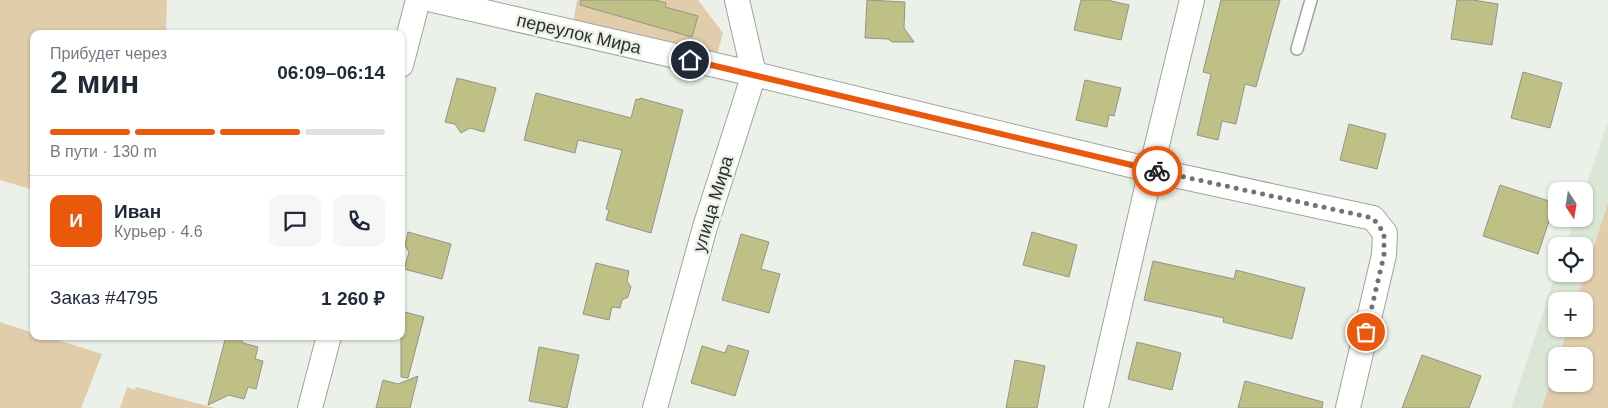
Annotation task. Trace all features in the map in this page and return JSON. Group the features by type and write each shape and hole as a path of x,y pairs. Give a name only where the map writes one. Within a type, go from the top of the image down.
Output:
{"street":[{"path":"405,49 418,0"},
{"name":"переулок Мира","path":"432,0 754,74 1151,170 1373,218 1384,233 1384,255 1348,408"},
{"path":"737,0 754,74"},
{"path":"1096,408 1192,0"},
{"name":"улица Мира","path":"655,408 705,227 754,74"},
{"path":"310,408 328,340"}],"lane":[{"path":"1297,49 1311,0"}],"shaded area":[{"path":"0,0 167,0 166,30 30,30 30,189 0,180"},
{"path":"577,0 698,0 723,33 715,62 573,23"},
{"path":"1608,121 1608,408 1511,408 1548,297 1548,337 1593,337 1593,292 1550,292 1553,282 1593,282 1593,237 1568,237 1572,228 1593,227 1593,182 1587,182"},
{"path":"1608,203 1608,408 1542,408 1548,389 1548,392 1593,392 1593,347 1562,347 1565,337 1593,337 1593,292 1579,292 1582,282 1593,282 1593,249"},
{"path":"0,322 30,332 30,340 58,340 102,354 81,408 0,408"},
{"path":"127,387 135,390 136,387 215,408 120,408"}],"building":[{"path":"581,0 654,0 666,3 665,7 698,16 692,37 580,5"},
{"path":"867,0 905,2 904,28 914,42 892,42 888,39 865,38"},
{"path":"1081,0 1107,0 1129,5 1121,40 1074,30"},
{"path":"1221,0 1280,0 1256,87 1245,84 1236,124 1222,121 1218,140 1197,135 1211,74 1203,72"},
{"path":"1457,0 1473,0 1498,4 1492,45 1451,39"},
{"path":"1523,72 1562,83 1550,128 1511,118"},
{"path":"457,78 496,88 484,132 470,128 461,133 455,124 445,122"},
{"path":"1085,80 1121,88 1114,116 1109,115 1107,127 1076,120"},
{"path":"536,93 631,118 636,99 639,100 640,98 683,110 651,233 606,220 609,210 606,209 622,150 578,140 575,153 524,140"},
{"path":"1349,124 1386,134 1377,169 1340,160"},
{"path":"1500,185 1548,201 1548,224 1538,254 1483,236"},
{"path":"408,232 451,244 442,279 405,269 409,252 405,246"},
{"path":"1032,232 1077,245 1069,277 1023,265"},
{"path":"741,234 769,242 761,269 780,274 769,313 722,300"},
{"path":"1153,261 1234,279 1236,270 1305,288 1292,339 1223,322 1224,318 1144,300"},
{"path":"596,263 629,271 627,281 631,287 628,297 622,300 620,308 612,307 609,320 583,314"},
{"path":"405,312 424,317 408,378 401,377 401,340 405,340"},
{"path":"225,340 241,340 243,343 258,347 255,359 263,361 256,389 248,387 244,399 229,395 208,405"},
{"path":"1137,342 1181,353 1172,390 1128,379"},
{"path":"728,345 749,351 735,396 691,383 702,346 725,353"},
{"path":"539,347 579,355 567,408 529,401"},
{"path":"1422,355 1481,376 1469,408 1402,408"},
{"path":"1015,360 1045,366 1037,408 1006,408"},
{"path":"418,376 410,408 376,408 383,380 398,384"},
{"path":"1245,381 1323,402 1322,408 1238,408"}],"way so far":[{"path":"1157,171 1373,218 1384,233 1384,255 1366,332"}],"route":[{"path":"690,60 1157,171"}]}
